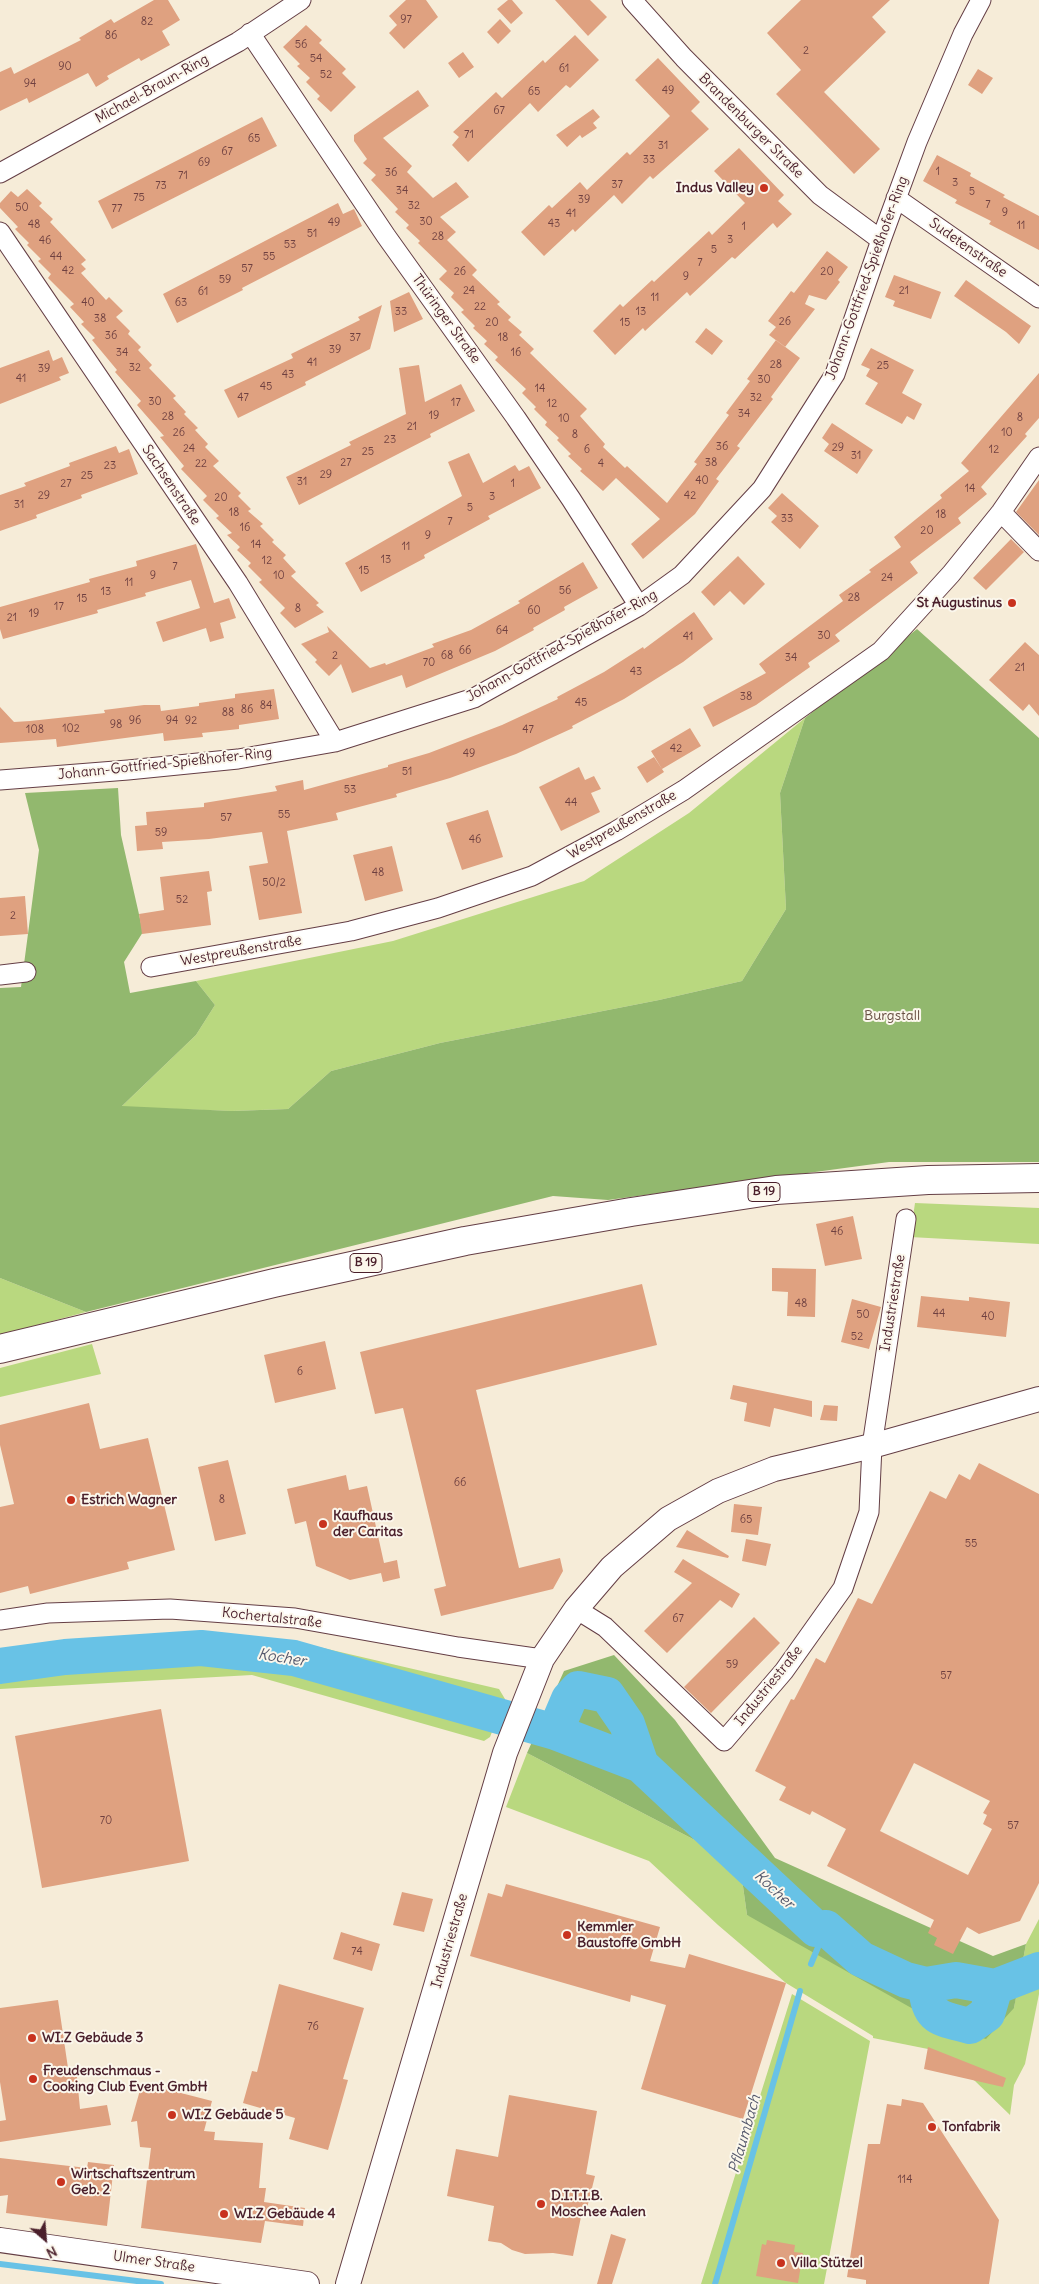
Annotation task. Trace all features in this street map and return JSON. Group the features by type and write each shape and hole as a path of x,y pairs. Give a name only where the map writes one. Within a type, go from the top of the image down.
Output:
{"highway":[{"path":"998,1178 1039,1192"},
{"name":"B 19","path":"0,1349 104,1326 274,1283 464,1241 631,1212 776,1190 908,1182 1039,1178"}],"street":[{"name":"Michael-Braun-Ring","path":"0,173 174,78 301,0"},
{"name":"Brandenburger Straße","path":"632,0 684,58 820,195 881,240"},
{"name":"Johann-Gottfried-Spießhofer-Ring","path":"0,780 238,759 335,742 474,698 639,606 682,575 762,490 835,374 917,142 962,34 981,0"},
{"name":"Thüringer Straße","path":"250,33 386,236 516,418 571,499 639,606"},
{"name":"Sudetenstraße","path":"896,198 1039,298"},
{"name":"Sachsenstraße","path":"0,232 238,583 335,742"},
{"name":"Westpreußenstraße","path":"152,967 351,931 438,908 532,876 616,832 684,790 881,651 951,574 1001,512 1039,458"},
{"path":"1001,512 1039,551"},
{"path":"0,975 26,972"},
{"name":"Industriestraße","path":"576,1609 606,1627 724,1741 784,1671 843,1588 869,1512 872,1446 906,1219"},
{"name":"Industriestraße","path":"348,2284 508,1744 542,1659 576,1609 612,1567 668,1519 718,1491 774,1469 872,1446 1039,1399"},
{"name":"Kochertalstraße","path":"0,1620 48,1613 170,1609 295,1618 458,1647 542,1659"},
{"name":"Ulmer Straße","path":"0,2240 307,2284"}],"green space":[{"name":"Burgstall","path":"917,629 1039,738 1039,1162 889,1162 608,1200 553,1196 86,1312 0,1278 0,988 21,987 39,850 25,793 118,788 121,835 143,932 124,962 130,993 196,981 215,1005 196,1035 122,1106 232,1111 288,1109 331,1071 440,1043 659,1000 742,981 786,909 780,793 805,718"},
{"path":"805,718 780,793 786,909 742,981 659,1000 440,1043 331,1071 288,1109 232,1111 121,1107 196,1035 215,1005 196,981 393,941 584,881 689,813"},
{"path":"915,1203 1039,1208 1039,1244 910,1237"},
{"path":"0,1278 86,1312 0,1335"},
{"path":"92,1344 101,1374 0,1397 0,1368"},
{"path":"159,1634 293,1641 499,1689 505,1699 490,1737 484,1741 252,1675 0,1689 0,1652"},
{"path":"614,1655 675,1720 775,1858 993,1956 1026,1944 1014,2008 986,2039 945,2027 747,1915 741,1872 716,1851 527,1753 564,1671"},
{"path":"527,1753 716,1851 741,1872 747,1915 1014,2008 1017,1990 1039,1983 1039,1994 1025,2064 1014,2085 1010,2115 975,2081 928,2049 873,2038 873,2036 786,1983 718,1925 649,1861 506,1807"},
{"path":"1039,1919 1039,1960 1022,1965 1026,1944"},
{"path":"792,1994 870,2041 824,2284 701,2284"}],"building":[{"path":"154,0 168,0 180,20 162,31 170,45 141,61 139,58 107,76 109,79 96,87 88,73 29,103 27,98 0,111 0,72 11,67 14,74 81,40 79,38 111,19 114,23"},
{"path":"406,0 426,0 438,17 404,49 389,33 397,25 389,16"},
{"path":"508,0 512,0 523,13 511,24 497,9"},
{"path":"555,0 590,0 607,17 588,36"},
{"path":"801,0 890,0 872,17 886,32 824,92 880,149 854,174 776,94 801,70 767,33"},
{"path":"500,19 511,31 498,44 487,32"},
{"path":"306,25 322,40 319,43 346,69 342,73 356,87 331,112 317,99 320,96 306,82 310,78 297,66 300,64 283,47"},
{"path":"575,35 599,60 570,88 566,85 538,112 530,103 468,162 452,145 459,137 453,132 496,92 502,98 543,60 545,63"},
{"path":"463,52 474,67 459,78 448,63"},
{"path":"658,58 700,102 691,111 709,129 653,179 650,176 622,204 614,195 575,232 573,229 544,256 521,232 549,205 552,208 580,182 587,190 627,152 630,155 670,116 635,80"},
{"path":"978,69 993,78 982,94 968,85"},
{"path":"418,90 429,106 383,138 412,166 407,172 433,198 456,182 469,197 440,217 456,232 447,240 477,270 472,275 500,302 497,304 511,317 508,320 522,332 519,335 534,349 530,353 587,409 580,416 605,444 603,447 625,468 627,466 667,503 697,464 694,462 729,415 726,413 750,381 747,379 776,340 800,358 771,397 773,399 737,446 740,448 716,479 719,481 695,514 643,559 631,544 660,519 616,478 603,491 580,471 582,469 568,456 571,454 557,440 559,438 545,425 547,422 534,409 536,407 522,393 526,389 495,360 498,357 484,344 487,341 473,328 475,326 461,312 464,310 451,297 454,293 439,279 447,271 418,243 420,241 406,228 409,225 395,212 398,209 371,180 376,175 363,163 367,159 354,141 354,135"},
{"path":"593,109 600,117 593,123 597,128 582,138 580,135 567,147 556,135"},
{"path":"262,117 277,146 112,229 98,201"},
{"path":"739,148 784,195 778,201 792,214 777,228 773,223 735,259 732,257 690,296 687,292 645,331 643,328 615,355 593,331 620,304 623,307 652,280 654,282 709,231 712,235 745,203 714,171"},
{"path":"937,155 971,173 970,176 1005,195 1003,197 1039,216 1039,250 989,224 991,221 955,203 957,200 923,181"},
{"path":"27,189 42,203 39,206 53,219 50,222 86,260 81,264 86,269 81,273 106,300 109,297 123,311 116,317 130,331 128,334 141,347 138,350 152,365 149,368 176,396 173,398 186,412 184,414 198,428 195,430 208,444 205,447 219,461 213,466 241,493 238,496 251,509 248,511 263,524 260,526 274,540 272,542 286,555 283,558 296,572 291,576 319,603 316,605 324,612 295,628 280,613 285,608 259,582 262,580 248,566 251,563 237,550 240,547 227,535 232,533 216,518 219,516 203,500 207,496 181,469 184,466 160,437 164,436 137,405 141,401 115,372 117,370 92,340 95,338 81,324 84,322 70,307 74,304 48,278 51,274 38,261 41,259 27,245 29,243 15,229 18,227 0,208 0,203 11,191 18,197"},
{"path":"338,203 343,214 354,209 362,226 177,323 163,294"},
{"path":"827,251 848,267 838,280 840,282 826,300 809,295 805,304 815,309 785,347 769,335 776,327 768,321 791,291 794,293"},
{"path":"894,275 941,292 931,319 893,306 895,301 885,297"},
{"path":"966,280 1031,326 1019,344 1006,332 954,296"},
{"path":"409,292 423,319 394,332 390,301"},
{"path":"382,305 370,349 305,382 306,385 238,418 224,390 293,358 291,354 360,320 358,317"},
{"path":"706,328 723,341 712,355 695,342"},
{"path":"871,348 914,370 902,393 922,404 914,420 907,416 902,424 865,404 878,383 866,376 870,369 861,365"},
{"path":"49,350 53,361 62,357 69,373 59,377 61,380 0,404 0,368"},
{"path":"419,365 425,402 461,384 475,411 430,434 431,437 299,505 286,477 351,445 349,442 406,414 399,368"},
{"path":"1039,373 1039,418 1025,434 1027,436 981,487 987,494 958,518 961,523 910,562 918,573 835,635 840,641 808,663 810,667 756,705 713,727 703,707 766,673 759,664 843,601 839,595 901,547 894,537 942,498 940,495 969,471 961,463"},
{"path":"832,423 873,450 857,474 824,451 829,444 822,438"},
{"path":"116,446 119,453 129,449 138,474 81,495 82,498 36,515 37,518 0,531 0,495 26,486 24,483 70,466 69,463"},
{"path":"469,453 483,483 515,465 519,471 529,466 541,488 488,516 490,519 424,555 425,558 361,592 345,563 462,496 448,462"},
{"path":"1039,480 1039,535 1016,512"},
{"path":"782,493 819,526 800,549 771,522 777,516 768,508"},
{"path":"1011,539 1024,552 986,590 973,578"},
{"path":"196,544 214,603 229,598 236,618 220,623 224,638 210,642 206,628 163,642 156,622 200,608 191,580 145,593 146,596 97,610 98,613 3,639 0,629 0,607 90,582 89,579 137,566 136,561"},
{"path":"738,556 765,584 744,605 730,591 714,606 701,592"},
{"path":"583,562 598,588 564,607 565,610 533,628 534,630 495,651 406,688 402,675 352,693 341,664 329,676 315,662 317,660 301,644 329,632 327,626 370,668 385,663 386,665 434,647 432,644 471,630 520,603 518,601"},
{"path":"694,612 713,639 683,662 624,699 572,726 573,728 516,754 450,778 396,794 397,797 336,813 338,820 287,831 302,913 259,920 249,866 268,863 262,832 209,839 162,842 163,849 137,851 135,826 147,825 146,812 204,807 204,803 277,791 275,786 303,780 304,790 388,767 388,765 429,753 502,725 558,699 557,697 604,672 643,647 644,649"},
{"path":"1025,642 1039,655 1039,716 1029,704 1023,711 989,680"},
{"path":"274,689 279,719 239,725 239,729 202,733 203,737 164,741 163,733 57,747 56,739 0,743 0,707 14,722 30,721 105,713 104,710 144,705 160,705 161,711 199,706 199,703 235,698 235,694"},
{"path":"690,728 701,746 662,769 651,751"},
{"path":"654,757 664,772 647,783 637,767"},
{"path":"579,767 585,780 594,776 601,789 591,793 600,812 561,831 539,787"},
{"path":"488,810 503,857 462,870 446,823"},
{"path":"392,846 403,891 365,901 353,855"},
{"path":"209,871 212,891 207,892 211,925 142,934 139,914 164,910 160,877"},
{"path":"25,896 28,934 0,936 0,898"},
{"path":"853,1216 862,1259 825,1266 816,1224"},
{"path":"772,1268 816,1269 815,1317 787,1316 788,1292 772,1291"},
{"path":"642,1284 657,1345 476,1390 519,1568 560,1558 563,1571 553,1589 441,1616 434,1589 446,1586 403,1408 375,1414 360,1352"},
{"path":"921,1296 969,1301 969,1297 1010,1302 1006,1337 917,1327"},
{"path":"852,1299 881,1307 869,1349 841,1342"},
{"path":"325,1341 336,1389 275,1403 264,1355"},
{"path":"733,1385 812,1401 812,1417 774,1408 770,1427 744,1421 747,1403 730,1399"},
{"name":"Estrich Wagner","path":"89,1403 100,1449 148,1438 175,1550 127,1562 129,1569 30,1594 28,1586 0,1593 0,1507 14,1504 0,1445 0,1425"},
{"path":"824,1405 838,1406 837,1421 820,1420"},
{"path":"228,1460 246,1534 215,1541 198,1467"},
{"path":"979,1463 1039,1494 1039,1883 1020,1921 979,1934 967,1927 953,1954 934,1945 937,1938 928,1933 934,1920 827,1866 846,1829 812,1811 810,1815 779,1800 786,1787 755,1771 791,1699 794,1700 816,1658 825,1663 858,1598 872,1604 930,1491 946,1499 959,1474 970,1480","holes":["914,1763 990,1801 983,1813 987,1815 983,1824 992,1829 968,1875 880,1831"]},
{"path":"346,1475 349,1490 367,1486 384,1563 397,1560 400,1578 383,1582 381,1573 350,1580 316,1566 306,1521 295,1524 287,1489"},
{"path":"734,1504 762,1507 758,1535 731,1532"},
{"path":"687,1530 729,1556 728,1558 676,1547"},
{"path":"746,1539 771,1544 766,1566 742,1561"},
{"path":"683,1559 740,1594 732,1608 720,1600 667,1653 644,1631 692,1583 674,1572"},
{"path":"754,1617 780,1643 711,1713 684,1687"},
{"path":"161,1709 189,1861 42,1888 15,1736"},
{"path":"506,1884 660,1927 650,1961 685,1968 689,1954 786,1983 743,2119 641,2089 666,2005 631,1995 630,2002 470,1956 488,1893 502,1897"},
{"path":"402,1892 433,1899 424,1932 393,1925"},
{"path":"341,1932 380,1944 372,1971 333,1959"},
{"path":"279,1984 364,2008 343,2079 348,2080 328,2150 289,2139 295,2118 243,2103 252,2071 257,2072"},
{"name":"WI.Z Gebäude 3","path":"58,2000 68,2068 75,2067 80,2109 107,2105 111,2125 0,2142 0,2121 6,2120 0,2082 0,2008"},
{"path":"928,2047 1006,2078 1003,2087 924,2069"},
{"path":"142,2083 212,2101 204,2131 215,2132 214,2140 263,2143 259,2188 266,2188 264,2202 305,2208 303,2226 265,2221 261,2243 141,2228 151,2148 140,2147 137,2121 131,2122"},
{"name":"D.I.T.I.B. Moschee Aalen","path":"509,2095 597,2111 586,2174 595,2176 587,2208 583,2207 573,2256 553,2253 525,2254 512,2250 501,2243 488,2241 494,2206 447,2196 456,2149 498,2157"},
{"path":"902,2099 923,2103 999,2220 989,2284 866,2284 866,2280 847,2277 868,2144 880,2144 887,2104 901,2106"},
{"name":"Wirtschaftszentrum Geb. 2","path":"0,2158 87,2168 88,2162 114,2165 107,2226 6,2213 8,2195 0,2196"},
{"path":"611,2234 626,2239 612,2284 597,2284"},
{"name":"Villa Stützel","path":"767,2240 795,2245 794,2252 803,2253 798,2283 756,2276 762,2244 766,2245"}],"waterway":[{"name":"Kocher","path":"0,1666 65,1657 201,1648 294,1658 555,1732 641,1765 816,1929 826,1928 861,1959 906,1980 926,1985 956,1980 995,1987 1039,1970"},
{"name":"Kocher","path":"555,1732 569,1699 578,1689 607,1695 627,1724 641,1765"},
{"name":"Pflaumbach","path":"811,1964 826,1928"},
{"name":"Kocher","path":"926,1985 929,2005 938,2016 970,2026 987,2014 995,1987"},
{"name":"Pflaumbach","path":"715,2284 800,1991"},
{"name":"Pflaumbach","path":"0,2264 161,2284"}],"place":[{"name":"Indus Valley","path":"764,188"},
{"name":"St Augustinus","path":"1012,603"},
{"name":"Estrich Wagner","path":"71,1500"},
{"name":"Kaufhaus der Caritas","path":"323,1524"},
{"name":"Kemmler Baustoffe GmbH","path":"567,1935"},
{"name":"WI.Z Gebäude 3","path":"32,2038"},
{"name":"Freudenschmaus - Cooking Club Event GmbH","path":"33,2079"},
{"name":"WI.Z Gebäude 5","path":"172,2115"},
{"name":"Tonfabrik","path":"932,2127"},
{"name":"Wirtschaftszentrum Geb. 2","path":"61,2182"},
{"name":"D.I.T.I.B. Moschee Aalen","path":"541,2204"},
{"name":"WI.Z Gebäude 4","path":"224,2214"},
{"name":"Villa Stützel","path":"781,2263"}]}
